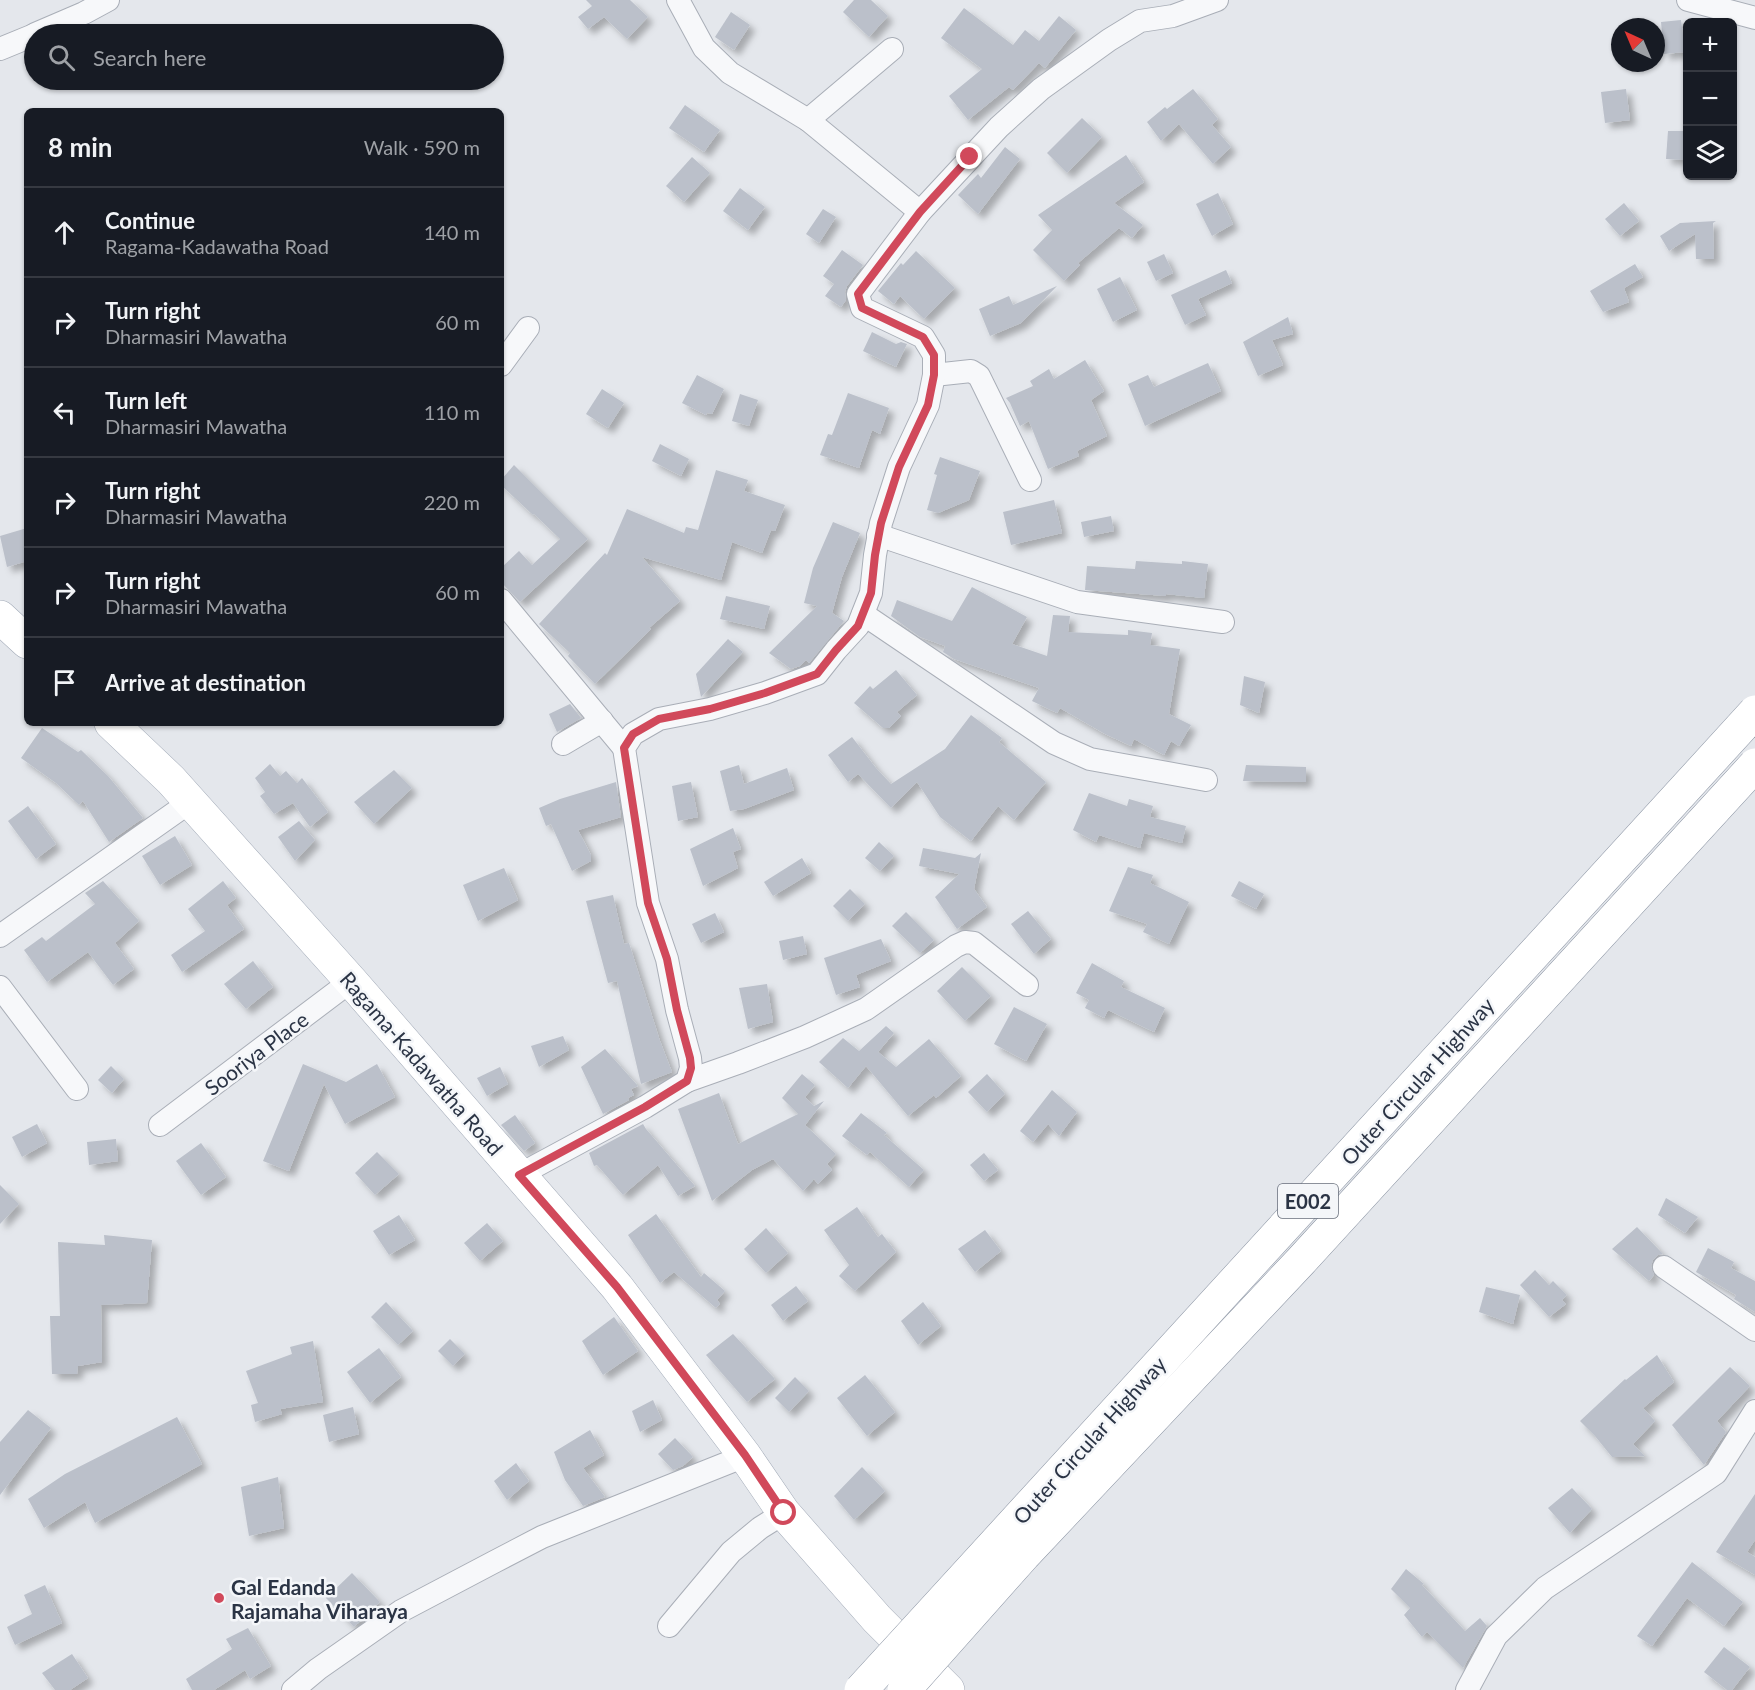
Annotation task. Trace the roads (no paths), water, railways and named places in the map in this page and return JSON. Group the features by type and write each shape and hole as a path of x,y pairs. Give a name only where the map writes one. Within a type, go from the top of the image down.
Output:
{"main road":[{"path":"0,616 24,639"},
{"name":"Outer Circular Highway","path":"861,1690 1755,712"},
{"name":"Ragama-Kadawatha Road","path":"125,727 351,981 617,1287 745,1455 784,1513 877,1619 948,1690"},
{"name":"Outer Circular Highway","path":"904,1690 1024,1555 1301,1261 1755,765"}],"street":[{"path":"60,24 84,14 108,0"},
{"path":"678,0 704,48 730,73 808,120 920,212"},
{"path":"624,748 633,734 659,719 721,706 817,674 858,626 871,593 881,523 899,467 928,405 934,375 934,355 923,337 862,308 858,294 920,212 999,127 1041,89 1109,40 1140,21 1173,16 1217,0"},
{"path":"1688,0 1755,18"},
{"path":"0,49 24,39"},
{"path":"808,120 892,49"},
{"path":"504,361 528,328"},
{"path":"934,375 971,371 979,376 1030,480"},
{"path":"878,536 1077,602 1223,622"},
{"path":"504,604 624,748 648,903 667,959 677,1010 690,1058 691,1068 687,1081"},
{"path":"863,614 1054,743 1089,759 1206,780"},
{"path":"563,744 602,721"},
{"path":"0,936 190,802"},
{"path":"519,1175 645,1107 687,1081 805,1037 866,1009 965,942 974,943 1027,985"},
{"name":"Sooriya Place","path":"160,1125 351,981"},
{"path":"0,987 77,1089"},
{"path":"1664,1267 1755,1330"},
{"path":"1467,1690 1496,1636 1545,1587 1716,1473 1755,1411"},
{"path":"293,1690 318,1669 401,1611 494,1562 543,1537 745,1455"},
{"path":"669,1626 731,1552 760,1528 784,1513"}],"place":[{"name":"Gal Edanda Rajamaha Viharaya","path":"219,1598"}]}
